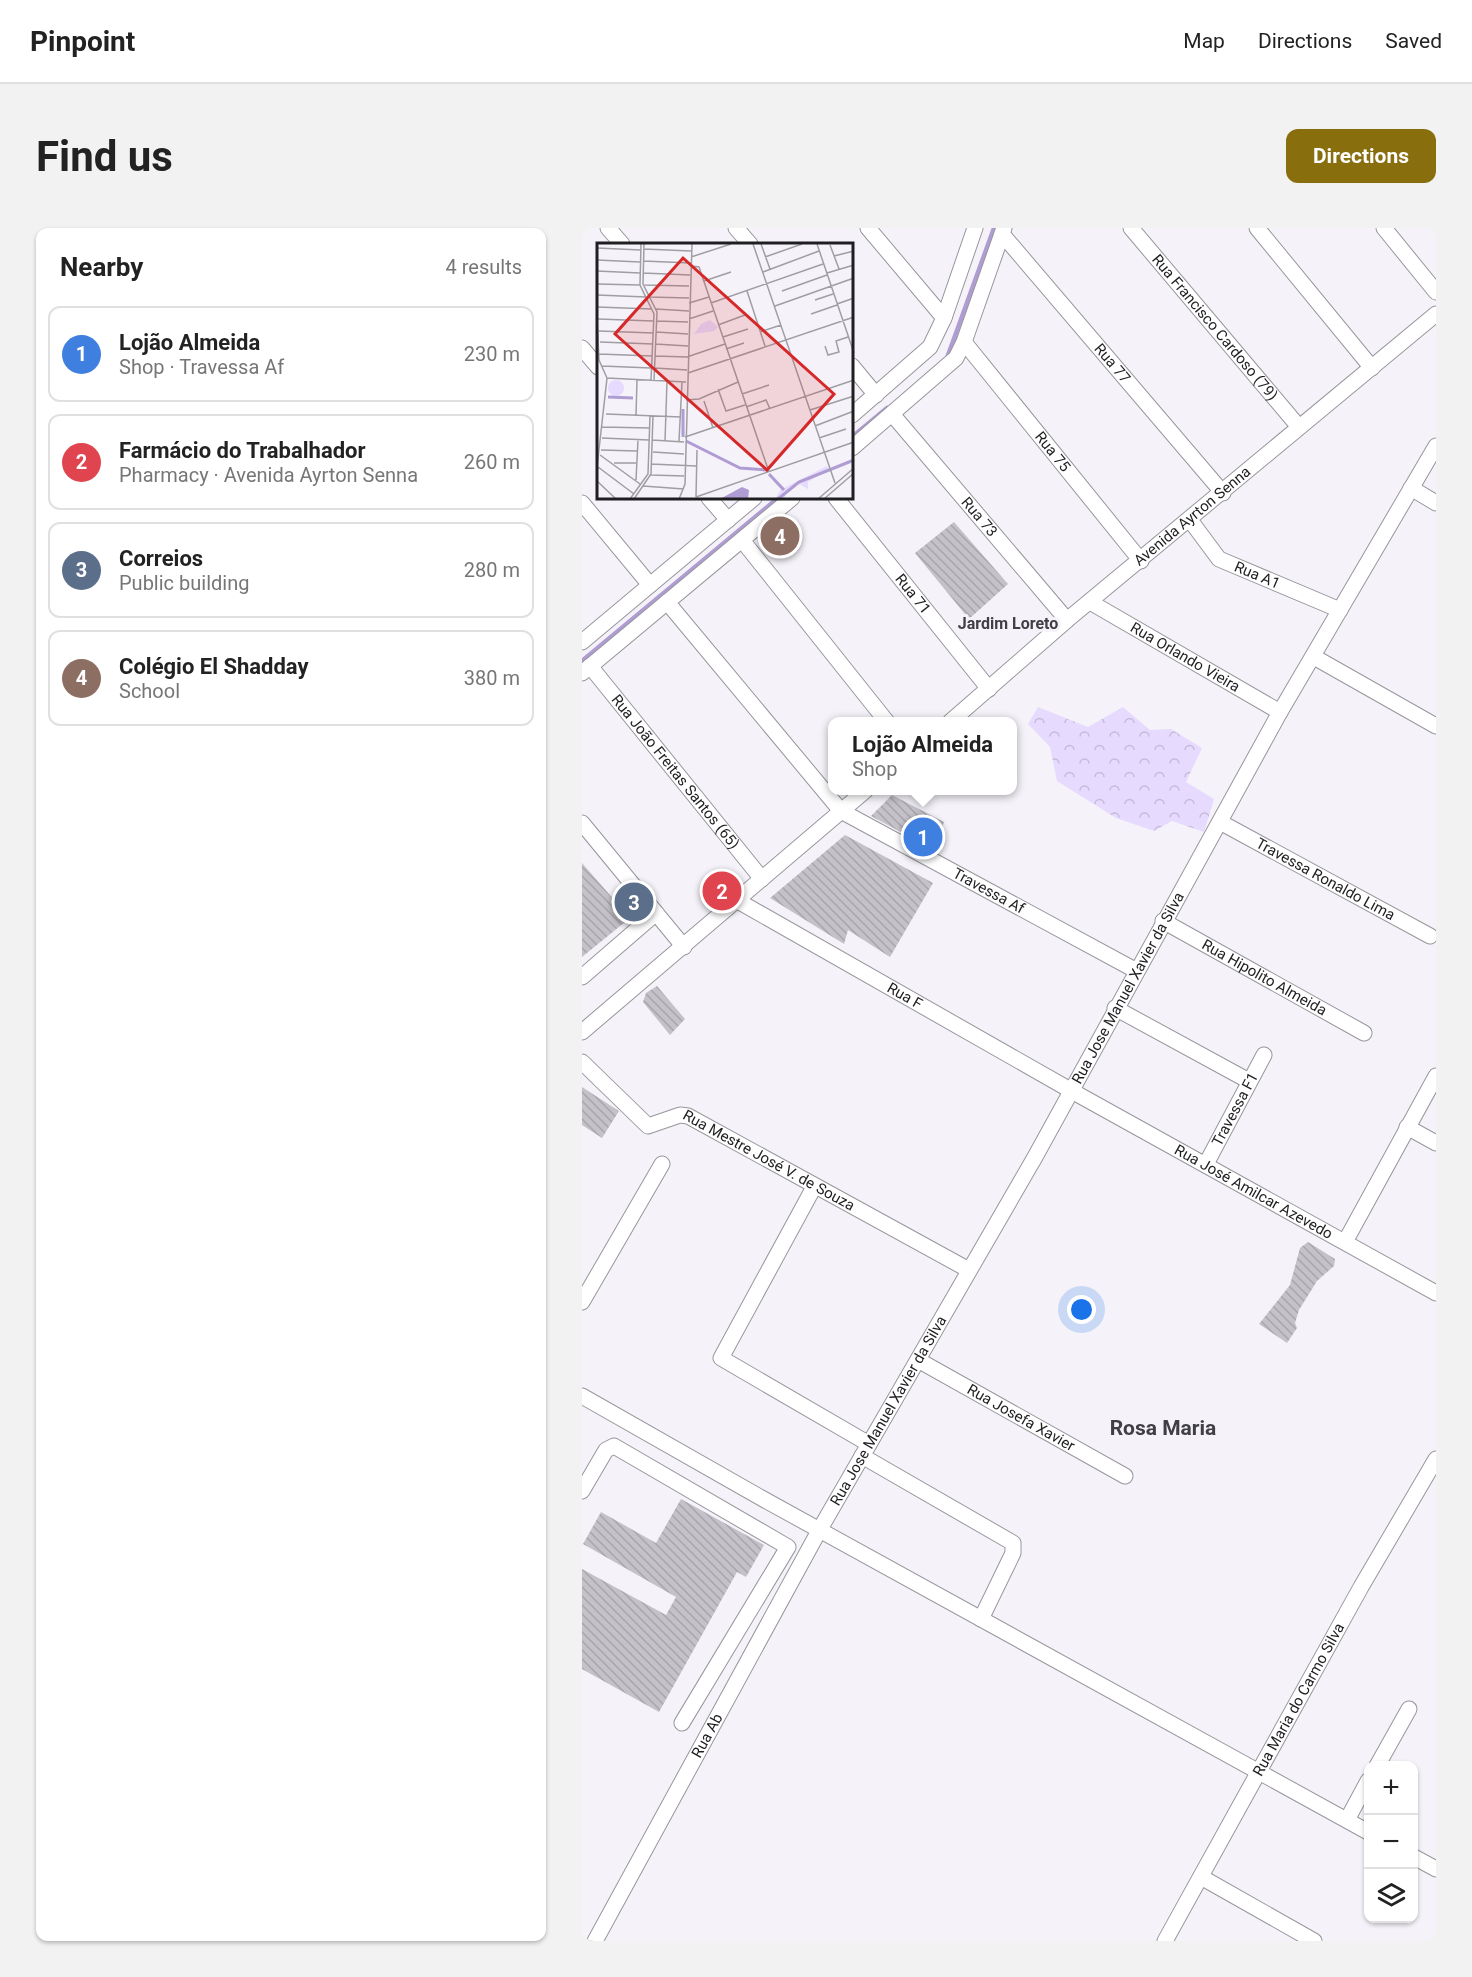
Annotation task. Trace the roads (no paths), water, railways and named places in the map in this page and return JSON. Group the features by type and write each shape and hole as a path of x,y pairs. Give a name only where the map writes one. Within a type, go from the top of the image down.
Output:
{"street":[{"path":"608,228 621,243"},
{"path":"736,228 749,243"},
{"path":"868,228 944,318"},
{"path":"854,413 930,347 944,318 975,228"},
{"name":"Rua Francisco Cardoso (79)","path":"1131,228 1299,427"},
{"path":"1257,228 1372,368"},
{"path":"1384,228 1436,292"},
{"path":"854,446 945,370 964,342 1003,231"},
{"name":"Rua 77","path":"1003,231 1223,493"},
{"name":"Avenida Ayrton Senna","path":"956,717 1299,427 1435,317"},
{"name":"Rua 75","path":"964,342 1141,561"},
{"path":"582,348 597,366"},
{"path":"854,368 876,395"},
{"name":"Rua 73","path":"892,414 1068,620"},
{"name":"Rua Jose Manuel Xavier da Silva","path":"820,1529 1071,1091 1135,970 1280,712 1436,446"},
{"path":"1411,488 1436,503"},
{"path":"711,500 728,520"},
{"path":"582,642 752,500"},
{"name":"Rua 71","path":"838,500 989,689"},
{"path":"582,503 651,585"},
{"path":"586,670 742,540 774,504"},
{"name":"Rua A1","path":"1190,520 1219,559 1340,610"},
{"path":"742,540 883,717"},
{"path":"667,602 840,811"},
{"name":"Rua Orlando Vieira","path":"1090,602 1280,712"},
{"path":"1314,657 1436,726"},
{"name":"Rua João Freitas Santos (65)","path":"586,670 762,879"},
{"path":"582,1032 860,795"},
{"name":"Travessa Af","path":"840,811 1135,970"},
{"name":"Travessa Ronaldo Lima","path":"1220,822 1430,936"},
{"path":"582,823 684,947"},
{"name":"Rua F","path":"738,901 1071,1091"},
{"path":"582,977 656,913"},
{"name":"Rua Hipolito Almeida","path":"1163,921 1364,1033"},
{"path":"1115,1008 1250,1081"},
{"name":"Travessa F1","path":"1206,1164 1264,1055"},
{"name":"Rua Mestre José V. de Souza","path":"582,1062 648,1126 685,1115 969,1270"},
{"path":"1346,1242 1436,1076"},
{"name":"Rua José Amilcar Azevedo","path":"1071,1091 1436,1293"},
{"path":"1407,1127 1436,1143"},
{"path":"582,1302 662,1164"},
{"path":"814,1187 721,1358 1013,1544 1013,1553 981,1619"},
{"name":"Rua Josefa Xavier","path":"918,1360 1125,1476"},
{"path":"582,1396 765,1500 1364,1830"},
{"path":"582,1491 606,1450 614,1446 750,1524 788,1549 682,1723"},
{"name":"Rua Maria do Carmo Silva","path":"1165,1941 1361,1587 1436,1459"},
{"path":"750,1524 765,1500"},
{"name":"Rua Ab","path":"595,1941 820,1529"},
{"path":"1380,1761 1409,1709"},
{"path":"1347,1820 1364,1788"},
{"path":"1418,1860 1436,1869"},
{"path":"1201,1877 1314,1941"}],"waterway":[{"path":"947,358 994,228"},
{"path":"854,435 887,408"},
{"path":"582,661 776,500"}],"place":[{"name":"Colégio El Shadday","path":"780,536"},
{"name":"Lojão Almeida","path":"923,837"},
{"name":"Farmácio do Trabalhador","path":"722,891"},
{"name":"Correios","path":"634,902"}],"district":[{"name":"Jardim Loreto","path":"1008,623"},
{"name":"Rosa Maria","path":"1163,1428"}]}
